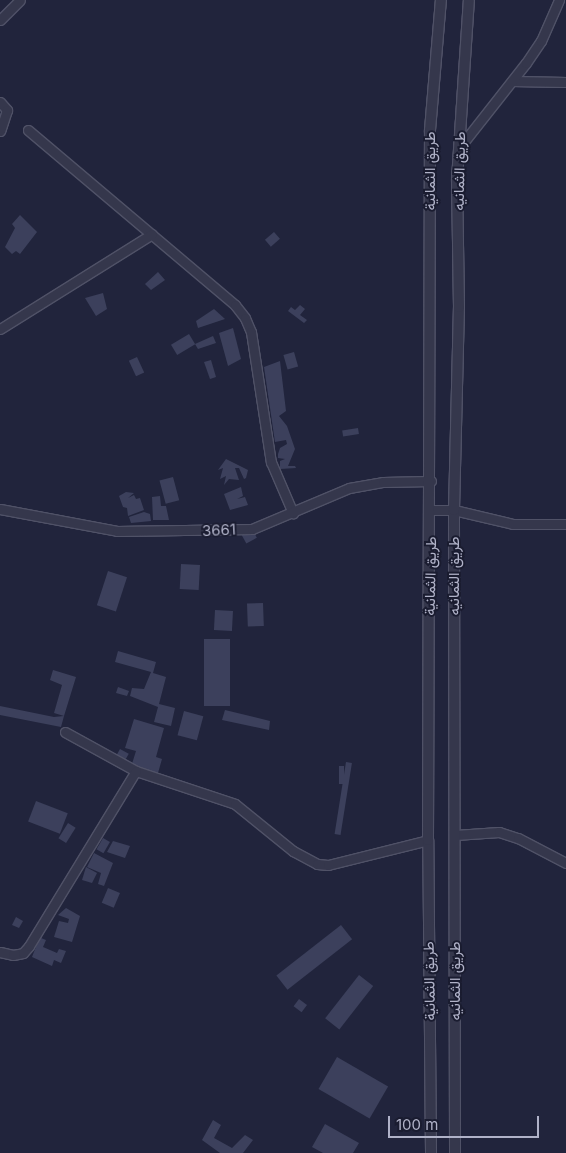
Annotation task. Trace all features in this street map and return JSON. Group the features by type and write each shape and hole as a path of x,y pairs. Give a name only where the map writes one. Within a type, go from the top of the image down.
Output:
{"street":[{"path":"0,20 20,0"},
{"name":"طريق الثمانية","path":"431,1153 428,840 431,510 430,130 441,0"},
{"name":"طريق الثمانيه","path":"455,1153 454,510 459,148 469,0"},
{"path":"459,148 541,41 559,0"},
{"path":"512,81 566,82"},
{"path":"0,102 6,110 0,131"},
{"path":"28,130 235,305 245,318 251,332 271,462 293,513"},
{"path":"0,329 152,234"},
{"name":"3661","path":"0,508 94,529 142,532 252,529 293,513 319,498 366,483 431,481"},
{"path":"431,510 454,510 513,524 566,524"},
{"path":"65,732 136,771 235,804 293,851 317,864 335,864 428,840"},
{"path":"0,952 13,955 23,953 29,946 136,771"},
{"path":"455,835 498,832 518,838 566,864"}],"building":[{"path":"20,215 37,232 20,254 16,251 12,254 5,247 15,228 12,224"},
{"path":"274,232 280,239 271,247 265,240"},
{"path":"158,272 165,280 151,290 145,284"},
{"path":"103,293 107,309 96,316 85,298"},
{"path":"300,305 305,309 300,315 307,320 304,323 288,311 291,307 295,310"},
{"path":"214,309 225,319 198,328 196,321"},
{"path":"233,328 241,359 228,366 219,333"},
{"path":"189,334 195,344 177,355 171,345"},
{"path":"213,336 216,343 198,349 195,344"},
{"path":"294,352 298,366 288,369 283,355"},
{"path":"137,357 144,372 136,376 129,361"},
{"path":"211,360 216,377 210,379 204,362"},
{"path":"280,361 286,411 279,416 287,426 295,449 288,466 295,466 296,468 280,469 280,461 285,459 278,458 278,454 280,448 287,444 286,440 275,442 264,367"},
{"path":"358,428 359,434 343,436 342,431"},
{"path":"226,459 248,470 246,478 244,479 239,468 235,468 239,480 229,479 224,485 226,476 220,479 223,468 218,470"},
{"path":"173,477 179,500 166,504 159,481"},
{"path":"241,487 243,496 237,499 245,497 248,505 230,510 224,494"},
{"path":"126,492 134,493 128,498 134,495 136,499 140,498 144,510 128,516 127,508 123,507 119,496"},
{"path":"160,496 161,506 166,506 169,520 153,520 152,497"},
{"path":"144,512 150,514 151,521 131,523 129,517"},
{"path":"252,529 257,538 246,544 242,535"},
{"path":"181,564 200,565 199,590 180,589"},
{"path":"108,571 127,577 116,611 97,605"},
{"path":"263,603 264,626 248,627 247,604"},
{"path":"215,610 233,611 232,631 214,630"},
{"path":"204,639 230,639 230,706 204,706"},
{"path":"118,651 156,662 153,673 166,677 159,704 175,708 171,726 154,722 158,707 130,696 132,688 144,689 151,672 115,662"},
{"path":"53,670 76,677 64,716 54,713 62,685 50,680"},
{"path":"118,687 129,691 127,696 116,693"},
{"path":"0,706 54,717 64,716 61,727 0,715"},
{"path":"225,710 270,721 269,730 222,720"},
{"path":"184,711 203,716 197,740 178,735"},
{"path":"134,719 164,728 156,757 162,759 158,773 131,767 136,751 125,748"},
{"path":"120,749 129,754 125,761 116,756"},
{"path":"346,762 352,763 341,835 335,834"},
{"path":"339,766 344,766 344,784 339,784"},
{"path":"36,801 68,813 60,834 28,822"},
{"path":"68,823 76,828 66,843 58,838"},
{"path":"103,838 110,842 103,853 96,849"},
{"path":"113,841 130,846 125,858 107,852"},
{"path":"94,853 113,863 104,886 98,884 101,873 87,867"},
{"path":"86,867 97,873 92,883 82,880"},
{"path":"108,888 120,893 114,908 102,903"},
{"path":"66,908 80,916 72,942 54,937 59,921 68,923 69,919 58,915"},
{"path":"16,917 23,921 19,928 12,925"},
{"path":"341,925 352,939 287,990 276,975"},
{"path":"36,936 46,940 43,947 57,953 59,949 66,951 61,963 54,960 52,966 32,957 37,944 34,943"},
{"path":"359,975 373,986 339,1029 325,1018"},
{"path":"299,999 307,1005 302,1012 294,1006"},
{"path":"337,1057 388,1086 370,1119 319,1089"},
{"path":"213,1120 221,1125 214,1138 232,1148 245,1135 253,1140 243,1153 220,1153 202,1140"},
{"path":"325,1124 359,1143 353,1153 323,1153 312,1147"}]}
